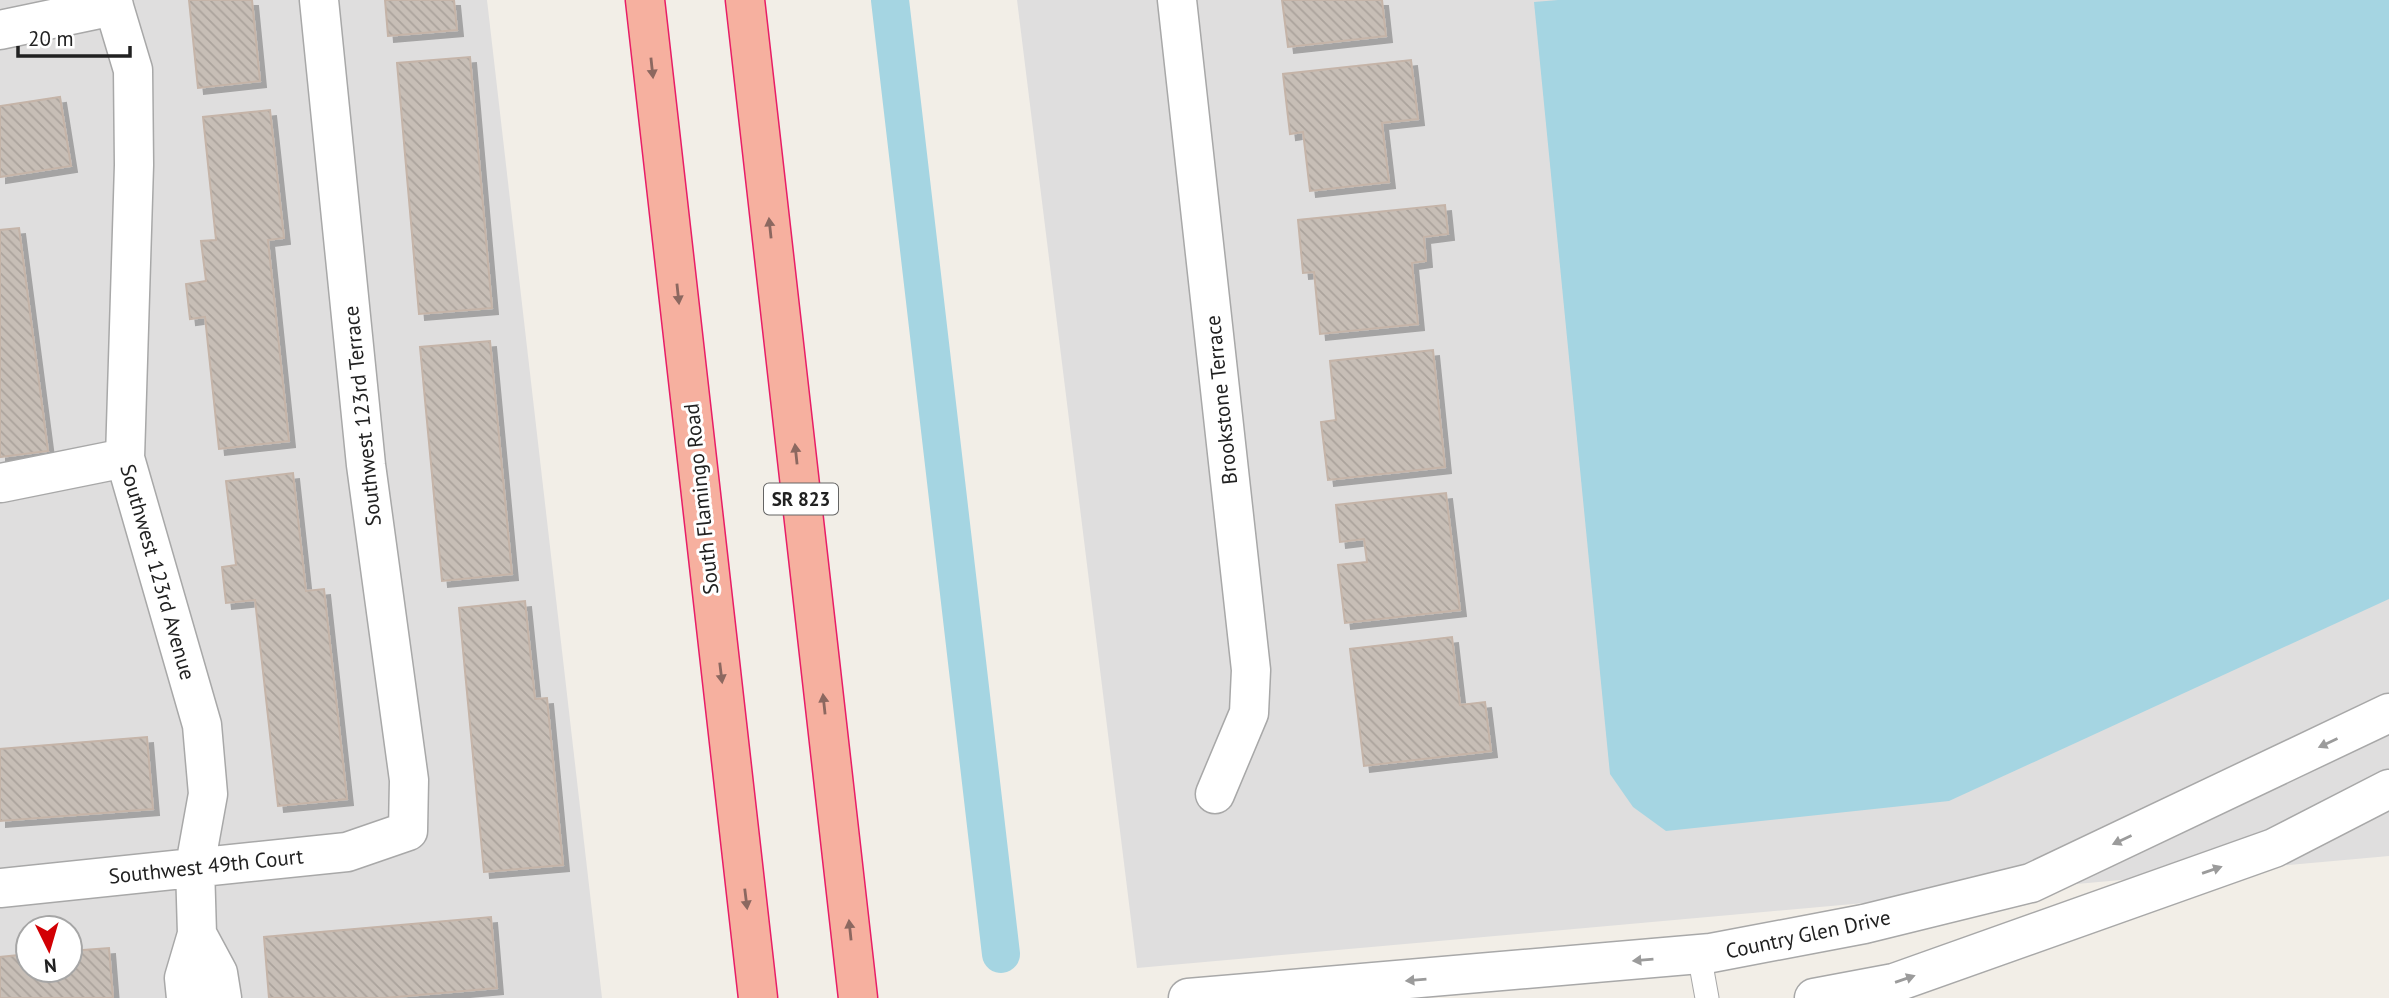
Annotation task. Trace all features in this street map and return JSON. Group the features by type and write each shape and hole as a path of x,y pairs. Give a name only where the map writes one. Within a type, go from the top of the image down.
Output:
{"highway":[{"name":"South Flamingo Road","path":"645,0 758,998"},
{"name":"SR 823","path":"745,0 858,998"}],"street":[{"name":"Southwest 123rd Terrace","path":"319,0 366,465 408,780 408,831"},
{"name":"Brookstone Terrace","path":"1177,0 1251,670 1249,713 1215,794"},
{"path":"0,30 113,3"},
{"name":"Southwest 123rd Avenue","path":"113,3 133,70 134,165 125,458 202,725 208,794 195,866 197,934 184,978 186,998"},
{"path":"1,483 125,458"},
{"name":"Country Glen Drive","path":"1188,998 1699,954 1864,924 2031,883 2389,713"},
{"path":"1814,998 1894,983 2274,848 2389,789"},
{"name":"Southwest 49th Court","path":"0,888 347,852 408,831"},
{"name":"Southwest 123rd Avenue","path":"197,934 219,973 222,998"}],"lane":[{"path":"1699,954 1707,998"}],"shaded area":[{"path":"0,0 487,0 602,998 0,998"},
{"path":"1017,0 2389,0 2389,856 1137,968"}],"water":[{"path":"2389,0 2389,599 1949,801 1666,831 1633,807 1610,774 1534,2"}],"building":[{"path":"189,0 252,0 260,81 198,88"},
{"path":"385,0 454,0 457,30 388,36"},
{"path":"1282,0 1382,0 1386,36 1288,47"},
{"path":"470,57 492,308 419,314 397,63"},
{"path":"1411,60 1418,119 1382,123 1389,182 1310,191 1303,132 1290,134 1283,74"},
{"path":"60,97 71,166 0,177 0,106"},
{"path":"270,110 284,238 268,240 289,441 219,449 205,317 190,319 186,284 206,281 201,241 216,240 203,117"},
{"path":"1445,205 1448,234 1424,237 1426,261 1412,263 1418,324 1320,334 1314,272 1303,273 1298,220"},
{"path":"19,228 48,451 0,457 0,230"},
{"path":"490,341 512,574 442,581 420,347"},
{"path":"1433,350 1445,467 1328,480 1321,422 1336,420 1330,361"},
{"path":"293,473 306,591 324,589 347,799 278,806 255,600 226,603 222,567 236,565 226,481"},
{"path":"1446,493 1460,610 1345,623 1338,565 1367,562 1364,539 1340,542 1336,505"},
{"path":"525,601 535,699 547,698 563,865 484,872 459,608"},
{"path":"1452,637 1460,705 1485,702 1491,751 1364,766 1350,649"},
{"path":"147,737 153,809 0,821 0,749"},
{"path":"491,917 497,988 385,998 269,998 264,937"},
{"path":"109,948 113,998 0,998 0,957 14,956 14,984 84,984 84,950"}],"waterway":[{"path":"890,0 1001,954"}]}
